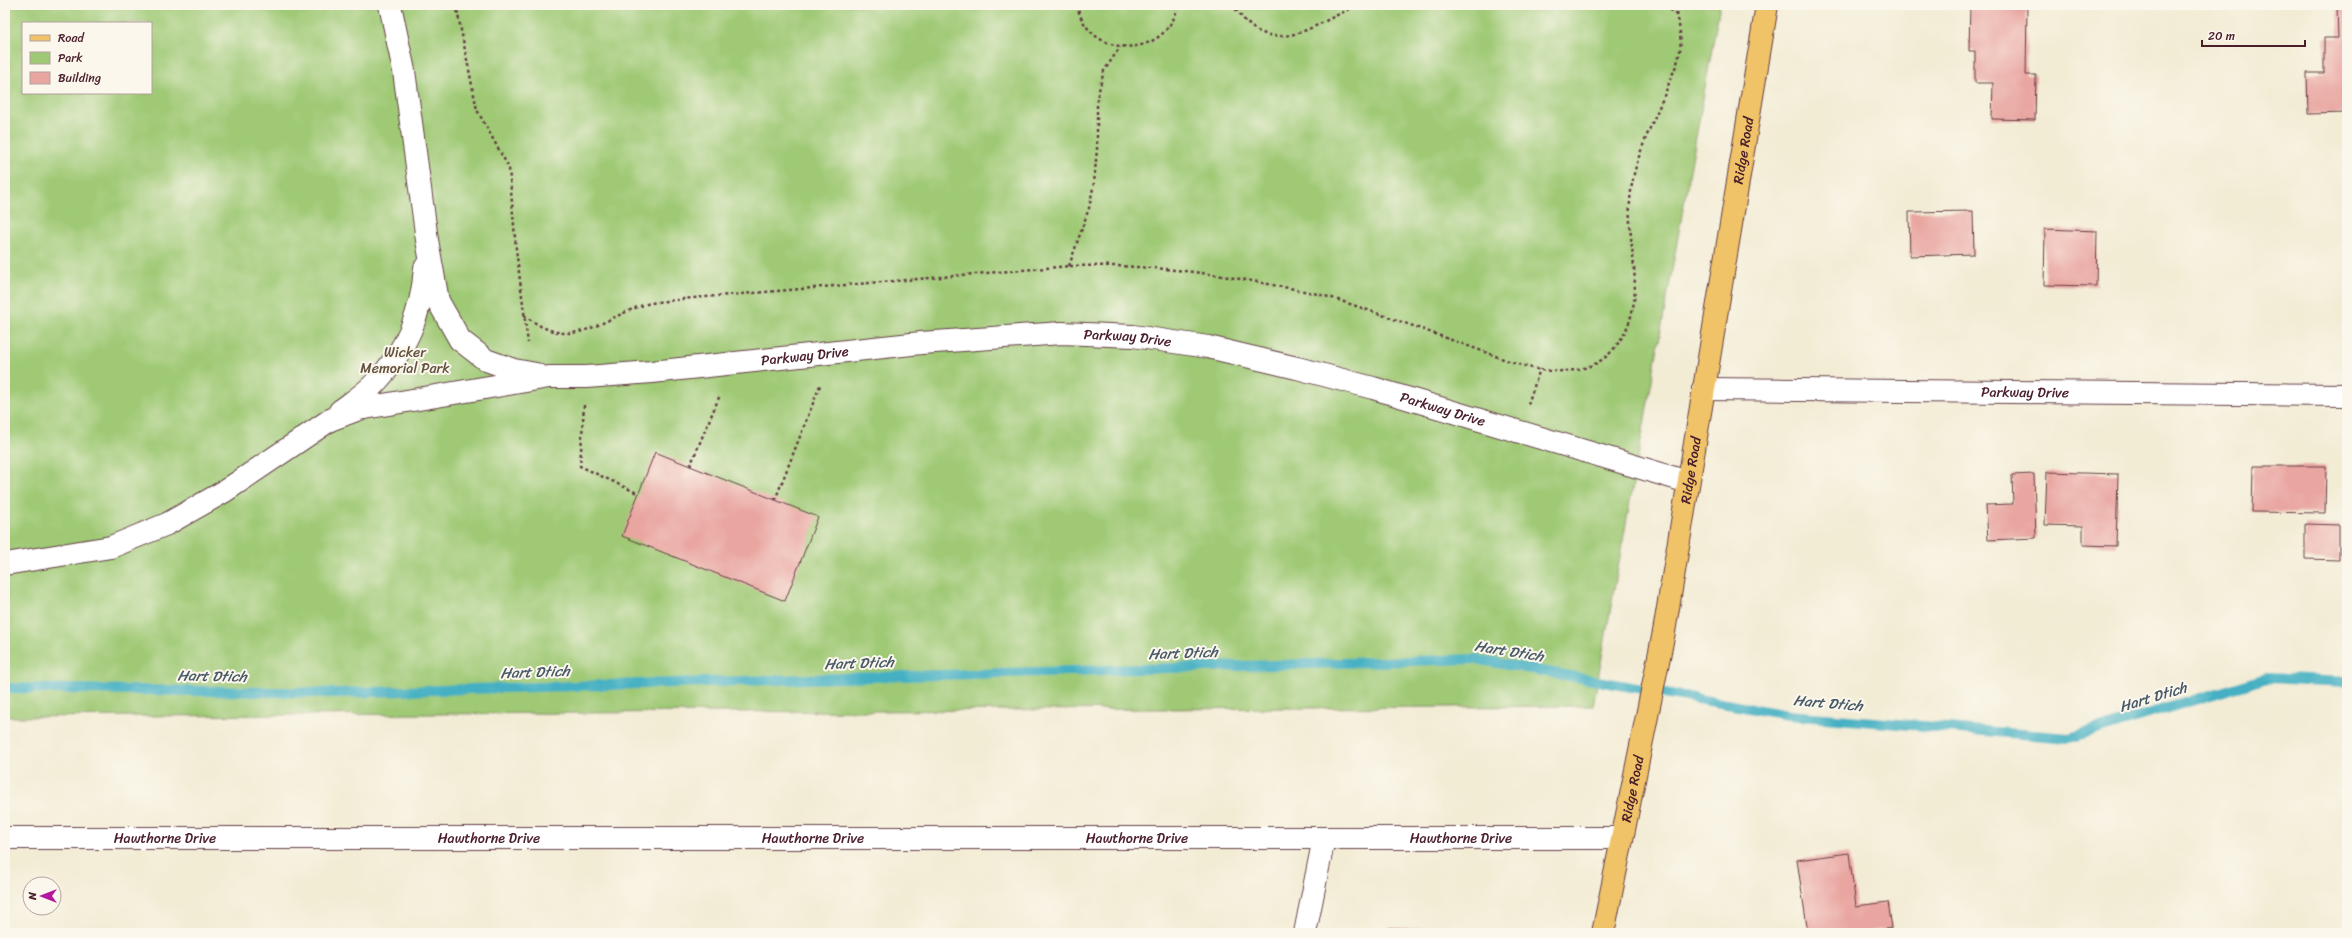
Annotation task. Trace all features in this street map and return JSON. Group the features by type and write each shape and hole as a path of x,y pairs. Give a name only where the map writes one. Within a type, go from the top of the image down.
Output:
{"main road":[{"name":"Ridge Road","path":"1603,933 1637,758 1664,632 1766,5"}],"street":[{"path":"390,5 404,71 427,240 438,301 460,340 486,360 514,370 540,375"},
{"path":"5,564 111,547 167,524 225,491 330,420 376,381 407,340 423,295 427,240"},
{"name":"Parkway Drive","path":"540,375 586,377 921,343 1062,333 1133,336 1208,346 1297,368 1520,431 1688,482"},
{"path":"330,420 359,409 540,375"},
{"name":"Parkway Drive","path":"1703,389 2347,395"},
{"name":"Hawthorne Drive","path":"5,838 1622,838"},
{"path":"1305,933 1324,838"}],"path":[{"path":"456,5 477,110 509,168 524,316 540,375"},
{"path":"1077,5 1086,26 1097,37 1120,47 1141,46 1152,40 1171,22 1178,5"},
{"path":"1232,5 1252,27 1274,37 1291,35 1312,28 1329,18 1360,5"},
{"path":"1666,5 1678,17"},
{"path":"524,316 537,325 572,334 590,329 647,304 1069,266 1112,265 1162,268 1244,279 1299,290 1342,301 1504,359 1540,369 1560,372 1578,370 1597,363 1610,352 1619,340 1632,316 1636,296 1636,278 1629,207 1632,185 1640,156 1679,56 1681,36 1676,5"},
{"path":"1069,266 1089,208 1094,183 1097,149 1097,98 1104,72 1120,47"},
{"path":"775,500 833,353"},
{"path":"690,466 733,363"},
{"path":"1520,431 1540,369"},
{"path":"586,377 580,466 639,494"}],"green space":[{"name":"Wicker Memorial Park","path":"5,5 1720,5 1593,706 5,717"}],"building":[{"path":"1970,5 2027,5 2026,75 2036,75 2035,120 1992,119 1993,83 1975,83 1975,51 1969,51"},
{"path":"2337,5 2347,5 2347,113 2308,114 2307,73 2324,73 2324,38 2338,38"},
{"path":"1973,211 1974,254 1910,256 1909,212"},
{"path":"2045,229 2097,231 2096,286 2044,285"},
{"path":"655,452 818,517 785,601 622,536"},
{"path":"2253,466 2326,466 2325,513 2252,512"},
{"path":"2047,472 2118,474 2116,546 2083,545 2083,526 2045,525"},
{"path":"2034,474 2036,538 1988,540 1986,505 2013,504 2012,475"},
{"path":"2305,524 2339,525 2339,560 2305,559"},
{"path":"1849,853 1856,906 1888,902 1892,928 1860,933 1808,933 1797,860"},
{"path":"1388,928 1453,929 1453,933 1388,933"}],"waterway":[{"name":"Hart Dtich","path":"5,688 337,693 1475,659 1788,715 2069,738 2267,678 2347,682"}]}
